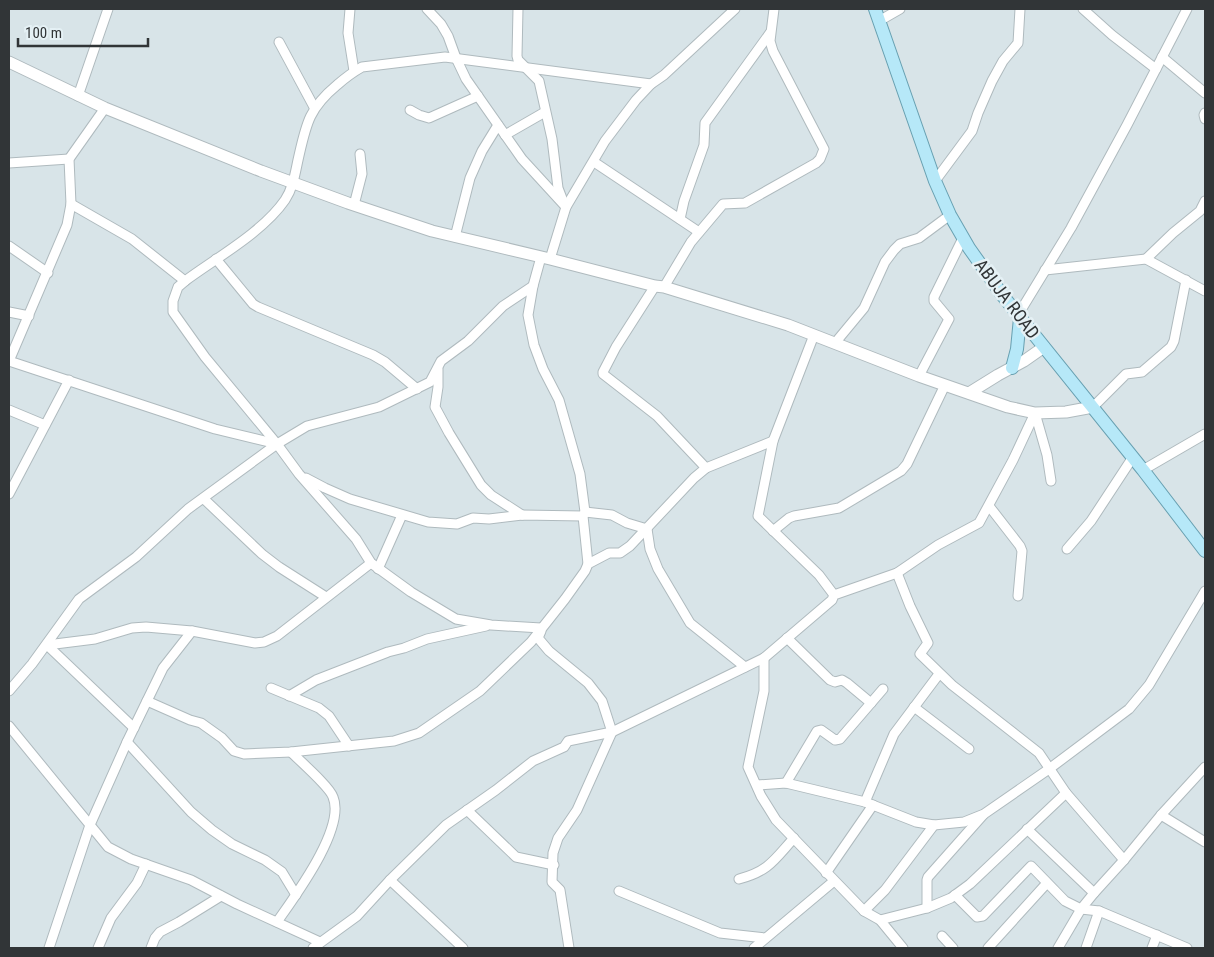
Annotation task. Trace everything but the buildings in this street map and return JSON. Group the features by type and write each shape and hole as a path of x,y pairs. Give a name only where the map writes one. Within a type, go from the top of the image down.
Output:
{"main road":[{"name":"ABUJA ROAD","path":"877,15 935,181 962,238 991,280 1144,470 1205,551"},
{"path":"1012,368 1017,349 1019,316"}],"street":[{"path":"78,96 108,9"},
{"path":"350,9 348,33 354,71"},
{"path":"427,9 441,24 466,78 498,126 522,159 566,207"},
{"path":"518,9 517,56 540,81 552,139 558,188 566,207"},
{"path":"147,701 201,723 222,738 234,751 244,754 291,752 394,741 419,733 480,691 531,642 585,571 588,564 580,474 558,400 534,345 528,315 533,286 566,207 605,141 636,100 651,84 664,75 735,9"},
{"path":"706,468 657,416 603,374 603,372 616,347 659,287 672,277 679,261 722,204 745,203 816,163 823,155 824,149 773,51 770,33 774,9"},
{"path":"877,15 900,9"},
{"path":"935,181 972,131 992,81 1003,61 1018,42 1020,9"},
{"path":"1083,9 1112,35 1156,69"},
{"path":"1019,316 1075,220 1187,9"},
{"path":"680,219 684,201 704,146 705,123 770,33"},
{"path":"279,42 314,108"},
{"path":"541,629 491,625 456,619 411,592 375,566 356,539 299,474 277,444 205,357 173,312 172,301 178,287 269,220 287,198 293,183 306,124 314,108 327,93 354,71 362,67 445,57 651,84"},
{"path":"1162,57 1205,93"},
{"path":"9,62 104,108 293,183 432,232 546,258 659,287 779,322 968,394 1008,407 1035,413 1066,412 1093,407 1126,374 1142,372 1171,347 1174,341 1186,280"},
{"path":"410,110 419,116 429,118 478,96"},
{"path":"104,108 69,159 71,204 67,226 9,361 215,429 277,444"},
{"path":"505,135 545,112"},
{"path":"1205,113 1205,119"},
{"path":"456,237 470,178 482,151 498,126"},
{"path":"354,205 362,174 360,154"},
{"path":"9,163 69,159"},
{"path":"594,162 699,232"},
{"path":"1146,259 1173,233 1203,212 1205,201"},
{"path":"71,204 132,240 185,281"},
{"path":"835,343 864,308 885,262 894,250 900,244 919,238 950,215"},
{"path":"919,376 949,319 934,301 934,297 962,238"},
{"path":"9,246 48,273"},
{"path":"216,259 252,304 373,355 385,362 418,389"},
{"path":"1045,270 1146,259 1205,291"},
{"path":"9,691 47,645 79,599 136,557 188,509 277,444 307,426 379,407 430,382 442,361 468,341 503,306 533,286"},
{"path":"9,312 29,316"},
{"path":"814,335 773,441 758,516 819,575 834,595"},
{"path":"968,394 1044,347"},
{"path":"438,368 435,407 449,433 481,486 491,495 522,515"},
{"path":"9,494 69,380"},
{"path":"773,531 794,516 839,508 901,471 907,464 944,385"},
{"path":"9,410 45,425"},
{"path":"1035,413 1051,481"},
{"path":"312,948 357,916 390,880 446,825 533,761 564,747 568,741 612,732 764,658 832,600 834,595 897,573 938,545 979,523 1013,460 1035,413"},
{"path":"1144,470 1205,434"},
{"path":"588,564 609,553 620,553 630,546 694,478 706,468 773,441"},
{"path":"1067,549 1091,521 1133,457"},
{"path":"299,474 350,499 428,522 457,524 472,518 489,519 522,515 584,514 612,515 627,523 647,529"},
{"path":"204,498 262,554 326,597"},
{"path":"989,506 1022,551 1018,596"},
{"path":"47,645 95,639 132,628 146,626 255,643 264,642 277,636 326,597 375,566 402,515"},
{"path":"647,529 650,549 658,569 690,623 745,667"},
{"path":"897,573 928,643 920,654 939,674 1038,753 1066,793 1124,860"},
{"path":"757,785 786,782 869,804 916,822 934,825 964,822 984,814 1049,770 1118,718 1136,701 1149,685 1205,591"},
{"path":"289,696 316,680 388,652 427,639 491,625"},
{"path":"541,629 538,638 549,651 588,683 602,701 612,732 585,794 577,810 558,838 553,853 552,882 560,890 568,948"},
{"path":"49,948 90,825 127,742 163,668 192,632"},
{"path":"787,638 830,680 835,682 842,680 871,703"},
{"path":"47,645 134,728"},
{"path":"764,658 764,692 748,766 757,785 776,820 864,911 880,920 903,948"},
{"path":"826,873 869,804 894,734 939,674"},
{"path":"271,688 319,708 329,716 350,746"},
{"path":"786,782 817,732 821,730 837,740 883,689"},
{"path":"914,706 969,749"},
{"path":"9,726 108,847 131,859 191,880 320,942"},
{"path":"127,742 190,812 232,844 265,860 282,872 296,895"},
{"path":"277,922 319,858 336,817 333,796 291,752"},
{"path":"1058,948 1081,909 1161,815 1205,767"},
{"path":"880,920 927,908 955,895 970,884 1066,793"},
{"path":"467,810 516,858 554,865"},
{"path":"927,908 928,877 984,814"},
{"path":"1161,815 1205,842"},
{"path":"864,911 885,890 934,825"},
{"path":"1027,829 1094,893"},
{"path":"739,879 756,874 766,868 794,838"},
{"path":"98,948 110,918 137,883 146,864"},
{"path":"955,895 976,916 983,916 1031,866 1066,901 1081,909 1099,911 1187,948"},
{"path":"390,880 463,948"},
{"path":"754,948 834,881"},
{"path":"988,948 1047,883"},
{"path":"619,891 720,933 765,938"},
{"path":"151,948 160,932 180,922 221,896"},
{"path":"1086,948 1099,911"},
{"path":"1152,948 1157,935"},
{"path":"942,936 953,948"}]}
